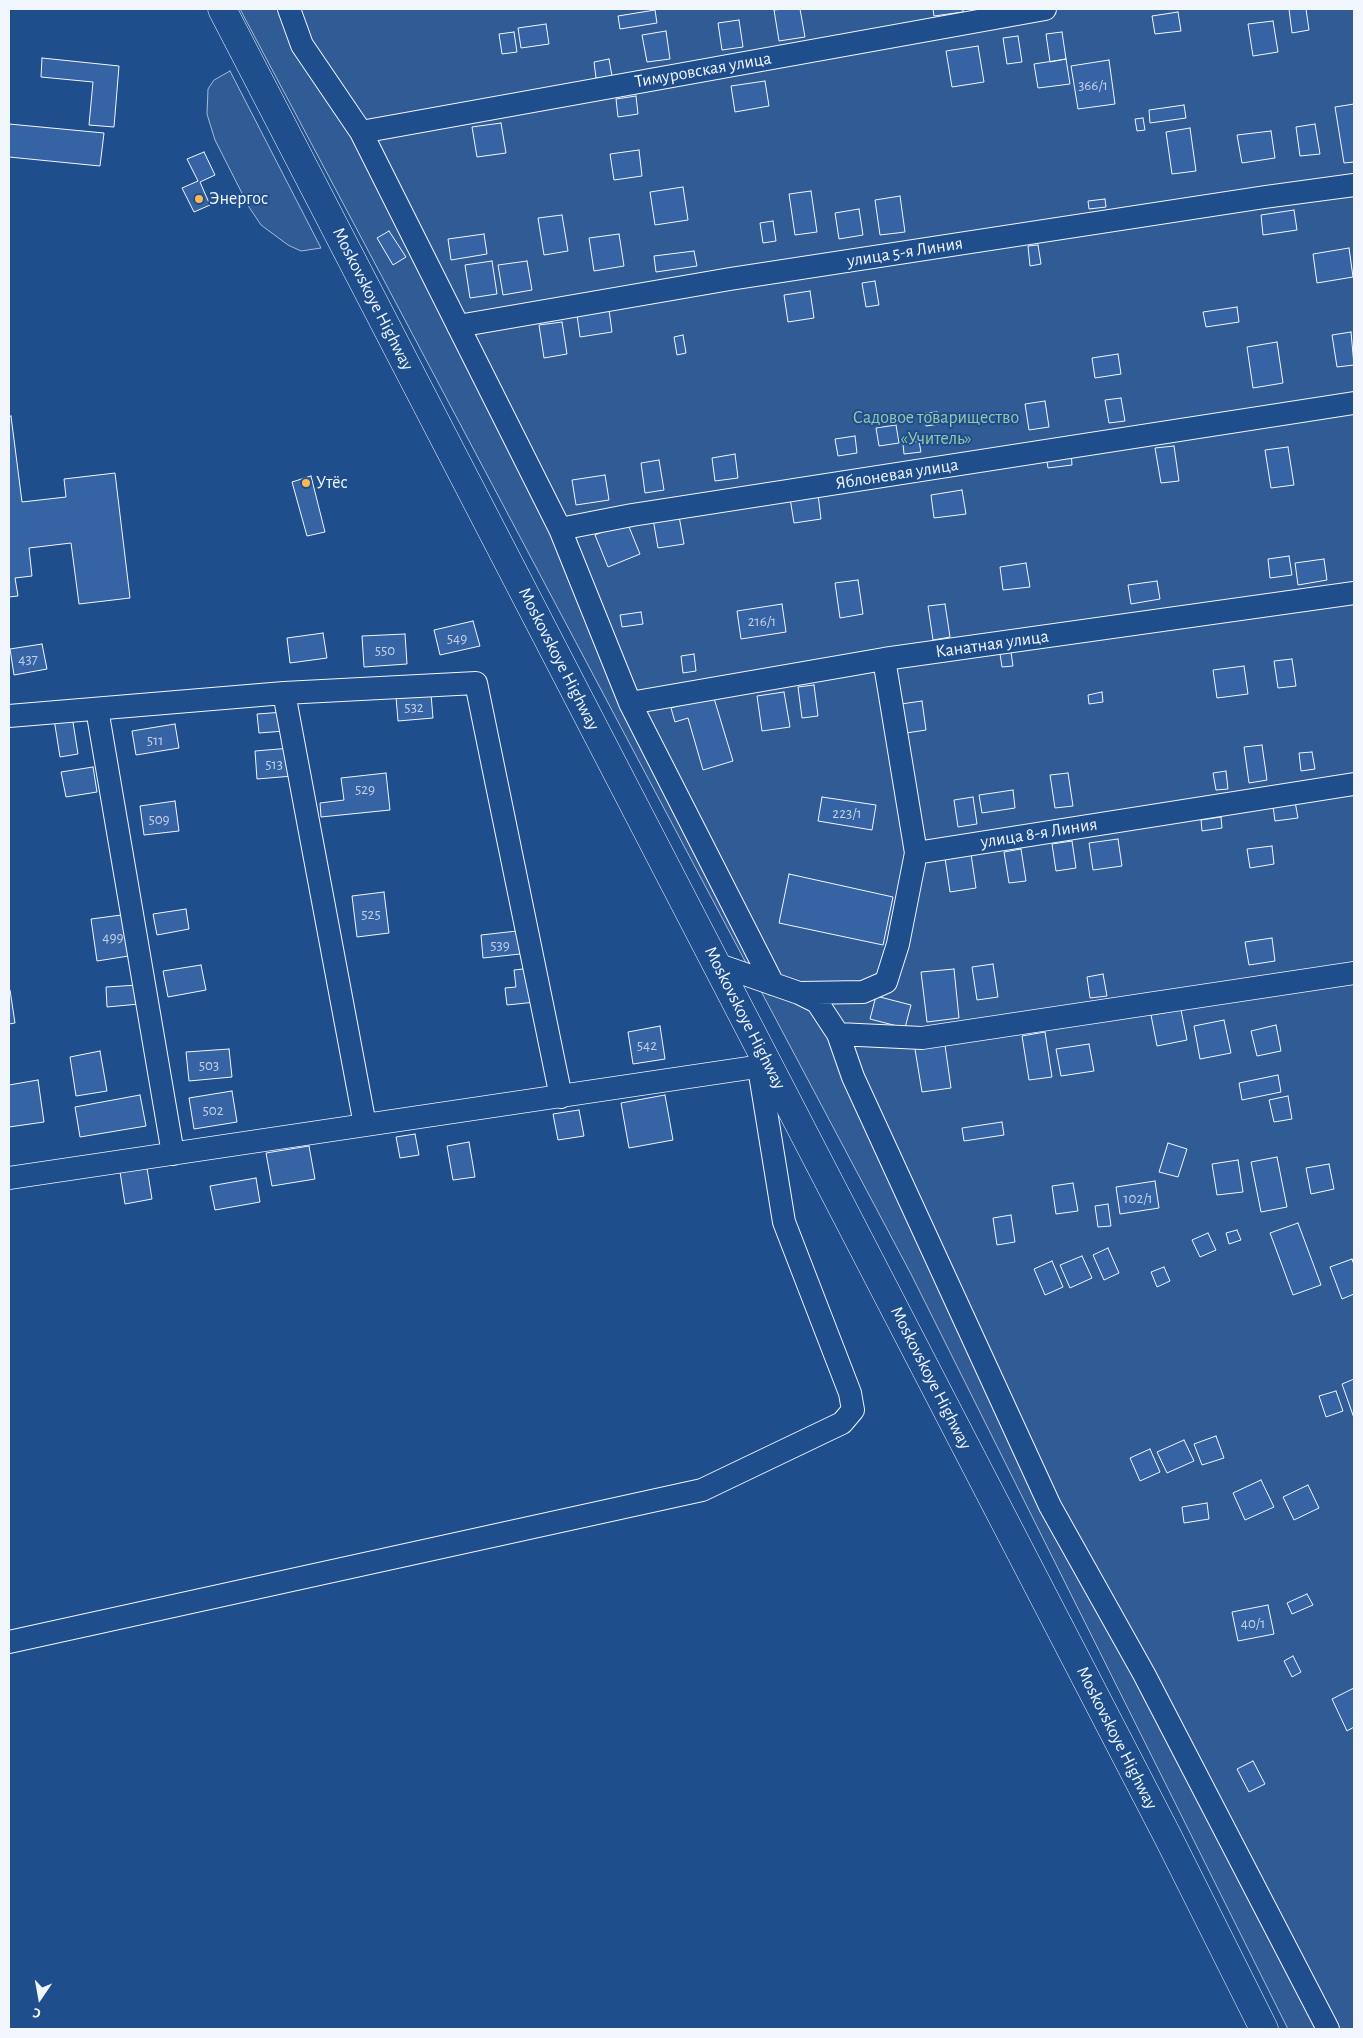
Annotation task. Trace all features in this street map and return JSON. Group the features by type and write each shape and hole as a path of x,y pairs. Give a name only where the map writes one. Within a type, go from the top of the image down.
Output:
{"highway":[{"name":"Moskovskoye Highway","path":"222,9 716,964 764,1067 1168,1837 1264,2029"}],"street":[{"path":"288,9 302,45 361,132 560,529 630,703 773,984"},
{"name":"Тимуровская улица","path":"361,132 1045,9"},
{"name":"улица 5-я Линия","path":"458,326 730,279 1354,185"},
{"name":"Яблоневая улица","path":"560,529 632,515 1354,403"},
{"name":"Канатная улица","path":"630,703 884,659 1354,593"},
{"path":"799,992 863,992 886,982 898,944 916,852 884,659"},
{"path":"9,716 284,693 476,683 561,1096"},
{"path":"284,693 365,1125"},
{"path":"96,708 173,1154"},
{"name":"улица 8-я Линия","path":"916,852 1354,784"},
{"path":"716,964 799,992 817,1002 838,1034 853,1076 1050,1506 1144,1674 1328,2029"},
{"path":"838,1034 922,1038 1354,973"},
{"path":"9,1178 764,1067 784,1222 850,1393 853,1410 842,1424 702,1490 9,1642"}],"shaded area":[{"name":"Садовое товарищество «Учитель»","path":"240,9 1354,9 1354,2029 1288,2029 911,1274"},
{"path":"230,71 321,248 301,251 288,245 261,225 249,207 215,140 207,114 208,89 214,80"}],"building":[{"path":"800,9 805,37 779,41 774,10"},
{"path":"933,9 963,9 963,12 934,16"},
{"path":"1289,9 1306,9 1309,30 1292,33"},
{"path":"655,10 657,23 620,29 618,16"},
{"path":"1178,12 1181,31 1155,34 1152,16"},
{"path":"739,20 743,47 722,50 718,23"},
{"path":"1273,21 1278,52 1253,56 1248,24"},
{"path":"546,24 549,44 521,48 518,28"},
{"path":"666,31 670,59 647,62 642,35"},
{"path":"514,32 517,52 502,54 499,34"},
{"path":"1062,32 1066,59 1050,62 1046,34"},
{"path":"1018,36 1022,62 1007,64 1003,38"},
{"path":"978,46 984,82 952,87 946,51"},
{"path":"42,58 119,66 114,127 89,125 93,82 41,77"},
{"path":"609,59 612,76 596,78 594,62"},
{"path":"1066,59 1070,84 1038,88 1034,64"},
{"path":"1109,60 1115,104 1078,109 1071,66"},
{"path":"765,81 769,106 735,112 731,86"},
{"path":"636,96 638,114 618,117 616,99"},
{"path":"1354,104 1354,162 1344,163 1335,107"},
{"path":"1184,105 1186,118 1150,123 1149,110"},
{"path":"1143,118 1145,130 1137,131 1135,119"},
{"path":"501,123 506,153 477,157 472,127"},
{"path":"9,124 104,133 100,166 9,157"},
{"path":"1315,124 1320,154 1300,156 1296,127"},
{"path":"1190,128 1196,171 1172,174 1166,132"},
{"path":"1271,131 1275,158 1242,163 1237,135"},
{"path":"639,150 642,176 614,180 610,154"},
{"path":"204,152 215,175 200,182 210,205 194,212 182,188 198,181 187,159"},
{"path":"683,187 688,220 655,225 650,192"},
{"path":"811,191 817,232 795,235 789,194"},
{"path":"900,196 905,232 880,235 875,200"},
{"path":"1105,199 1106,207 1089,209 1088,201"},
{"path":"859,209 863,235 839,239 835,213"},
{"path":"1294,210 1297,230 1263,235 1261,215"},
{"path":"562,215 568,251 544,255 538,218"},
{"path":"773,221 776,241 763,243 760,223"},
{"path":"389,231 406,257 393,265 377,238"},
{"path":"484,234 487,254 451,260 448,239"},
{"path":"619,234 624,266 594,271 589,238"},
{"path":"1038,245 1041,264 1030,266 1028,246"},
{"path":"1349,248 1353,277 1317,283 1313,254"},
{"path":"694,251 697,266 656,272 654,256"},
{"path":"492,261 497,294 470,298 465,265"},
{"path":"527,261 532,290 503,295 498,265"},
{"path":"875,281 879,305 866,307 862,283"},
{"path":"810,291 814,318 788,322 784,295"},
{"path":"1237,307 1239,322 1206,327 1203,312"},
{"path":"609,310 612,332 580,337 577,315"},
{"path":"562,322 567,354 544,358 539,325"},
{"path":"1351,332 1354,365 1337,367 1332,335"},
{"path":"683,335 686,353 677,355 674,337"},
{"path":"1277,342 1283,383 1253,388 1247,347"},
{"path":"1118,354 1121,374 1095,378 1092,358"},
{"path":"1121,398 1125,421 1109,423 1105,400"},
{"path":"1045,401 1049,427 1029,430 1025,404"},
{"path":"937,412 939,424 926,426 925,413"},
{"path":"11,416 22,502 66,497 64,479 115,473 130,598 79,604 71,543 29,548 32,576 15,578 18,596 9,597 9,417"},
{"path":"896,425 899,443 879,446 876,428"},
{"path":"855,436 857,453 838,456 835,439"},
{"path":"919,441 921,452 904,454 903,444"},
{"path":"1174,446 1179,481 1161,483 1155,448"},
{"path":"1288,447 1294,485 1271,488 1265,450"},
{"path":"1071,451 1072,465 1048,468 1046,455"},
{"path":"735,454 738,478 715,481 712,458"},
{"path":"659,460 664,490 645,493 641,463"},
{"path":"605,475 609,500 576,505 572,480"},
{"path":"311,476 325,532 307,536 292,482"},
{"path":"962,490 966,514 934,518 931,495"},
{"path":"818,494 821,519 794,523 790,498"},
{"path":"679,516 684,544 658,548 653,519"},
{"path":"627,522 640,554 608,567 595,535"},
{"path":"1289,556 1292,575 1270,578 1268,559"},
{"path":"1324,559 1327,580 1298,585 1295,563"},
{"path":"1026,563 1030,587 1003,590 1000,567"},
{"path":"858,580 863,614 840,618 835,583"},
{"path":"1157,581 1160,599 1131,604 1128,585"},
{"path":"782,604 786,632 741,639 737,611"},
{"path":"945,604 950,637 933,640 928,606"},
{"path":"641,612 643,624 622,627 620,615"},
{"path":"473,621 480,646 440,655 434,630"},
{"path":"323,633 327,658 290,663 287,638"},
{"path":"405,634 407,664 364,667 362,636"},
{"path":"42,644 47,669 14,675 10,649"},
{"path":"1011,652 1013,666 1002,667 1000,654"},
{"path":"694,654 696,671 683,673 681,656"},
{"path":"1292,659 1296,686 1278,688 1274,661"},
{"path":"1244,666 1248,694 1217,698 1213,670"},
{"path":"814,685 818,716 802,718 798,687"},
{"path":"784,692 790,727 762,731 757,696"},
{"path":"1102,692 1103,702 1089,704 1088,695"},
{"path":"431,694 433,718 398,721 396,697"},
{"path":"713,695 733,761 703,770 688,718 675,722 671,708"},
{"path":"922,701 926,730 906,733 901,704"},
{"path":"284,712 285,731 259,733 257,714"},
{"path":"72,716 78,754 60,757 54,719"},
{"path":"175,724 179,748 136,755 132,731"},
{"path":"1262,745 1267,780 1249,783 1244,747"},
{"path":"291,748 293,776 257,779 255,751"},
{"path":"1312,752 1315,769 1301,771 1299,753"},
{"path":"93,767 97,792 66,797 61,772"},
{"path":"1226,771 1228,789 1216,790 1213,773"},
{"path":"386,773 390,810 321,817 320,803 344,800 341,778"},
{"path":"1068,773 1073,806 1055,808 1050,775"},
{"path":"1013,790 1015,808 982,813 979,795"},
{"path":"1294,796 1298,818 1275,821 1272,799"},
{"path":"822,797 876,805 872,830 818,821"},
{"path":"973,797 977,824 958,827 954,800"},
{"path":"175,801 179,831 144,835 140,806"},
{"path":"1221,817 1222,828 1202,831 1201,820"},
{"path":"1118,839 1122,866 1093,870 1089,843"},
{"path":"1072,841 1076,868 1056,871 1052,844"},
{"path":"1272,846 1274,864 1250,868 1247,849"},
{"path":"1021,849 1026,881 1009,883 1004,852"},
{"path":"971,854 976,888 950,892 945,858"},
{"path":"789,874 893,897 883,945 779,923"},
{"path":"384,892 389,933 357,937 352,896"},
{"path":"186,909 189,929 157,935 153,914"},
{"path":"129,914 135,955 97,961 91,919"},
{"path":"517,931 520,954 483,958 481,935"},
{"path":"1272,938 1275,961 1249,965 1245,942"},
{"path":"993,964 998,997 977,1000 972,967"},
{"path":"201,965 206,990 168,997 163,971"},
{"path":"532,968 536,1002 507,1005 505,988 516,987 514,970"},
{"path":"954,969 959,1018 927,1022 921,972"},
{"path":"1103,974 1107,996 1090,998 1087,977"},
{"path":"138,985 139,1004 107,1007 106,987"},
{"path":"9,990 15,1023 9,1024"},
{"path":"876,996 911,1005 905,1028 870,1019"},
{"path":"1181,1010 1187,1040 1157,1046 1151,1015"},
{"path":"1224,1020 1231,1053 1200,1059 1194,1026"},
{"path":"1276,1025 1281,1051 1257,1056 1251,1031"},
{"path":"660,1026 665,1059 633,1064 628,1032"},
{"path":"1045,1032 1052,1077 1029,1080 1022,1036"},
{"path":"944,1038 951,1088 922,1092 914,1043"},
{"path":"1089,1044 1094,1071 1061,1076 1056,1049"},
{"path":"229,1049 232,1077 189,1081 186,1052"},
{"path":"100,1051 107,1091 76,1096 70,1057"},
{"path":"1278,1075 1281,1092 1242,1100 1239,1083"},
{"path":"38,1080 44,1122 9,1127 9,1085"},
{"path":"232,1091 237,1122 194,1129 189,1098"},
{"path":"140,1095 146,1126 80,1137 75,1107"},
{"path":"665,1095 673,1140 629,1148 621,1103"},
{"path":"1288,1096 1292,1119 1274,1122 1269,1100"},
{"path":"579,1110 584,1136 558,1140 553,1114"},
{"path":"1002,1122 1004,1135 964,1141 962,1128"},
{"path":"415,1134 419,1155 400,1158 396,1137"},
{"path":"469,1142 475,1177 453,1180 447,1146"},
{"path":"1168,1143 1187,1149 1178,1177 1159,1172"},
{"path":"309,1146 315,1179 272,1186 266,1153"},
{"path":"1277,1157 1287,1207 1261,1212 1251,1162"},
{"path":"1238,1160 1243,1192 1217,1195 1212,1164"},
{"path":"1329,1164 1334,1189 1311,1194 1306,1168"},
{"path":"147,1168 152,1199 125,1204 120,1172"},
{"path":"256,1178 260,1202 215,1210 210,1186"},
{"path":"1155,1181 1159,1208 1120,1214 1116,1187"},
{"path":"1073,1183 1078,1211 1056,1214 1052,1186"},
{"path":"1108,1204 1111,1226 1098,1227 1095,1206"},
{"path":"1011,1215 1015,1242 997,1245 993,1218"},
{"path":"1298,1223 1321,1285 1293,1295 1270,1233"},
{"path":"1237,1230 1241,1240 1229,1244 1226,1233"},
{"path":"1208,1233 1216,1250 1200,1257 1192,1240"},
{"path":"1108,1248 1119,1273 1104,1280 1093,1255"},
{"path":"1082,1256 1092,1278 1070,1288 1060,1265"},
{"path":"1352,1259 1354,1265 1354,1294 1342,1299 1330,1267"},
{"path":"1052,1261 1063,1287 1045,1295 1034,1269"},
{"path":"1164,1267 1170,1281 1157,1287 1151,1272"},
{"path":"1354,1379 1354,1418 1342,1384"},
{"path":"1336,1391 1343,1411 1326,1417 1319,1396"},
{"path":"1216,1436 1224,1458 1202,1465 1194,1444"},
{"path":"1184,1440 1194,1461 1167,1473 1157,1452"},
{"path":"1150,1449 1160,1472 1140,1481 1130,1458"},
{"path":"1261,1480 1274,1507 1245,1520 1233,1493"},
{"path":"1308,1485 1319,1508 1294,1520 1283,1497"},
{"path":"1207,1503 1209,1519 1184,1523 1182,1507"},
{"path":"1307,1594 1313,1605 1292,1614 1287,1603"},
{"path":"1268,1605 1274,1634 1238,1641 1232,1612"},
{"path":"1293,1656 1301,1672 1292,1677 1284,1661"},
{"path":"1354,1688 1354,1727 1347,1731 1332,1699"},
{"path":"1253,1761 1265,1784 1249,1792 1237,1769"}],"place":[{"name":"Энергос","path":"199,199"},
{"name":"Утёс","path":"306,483"}]}
